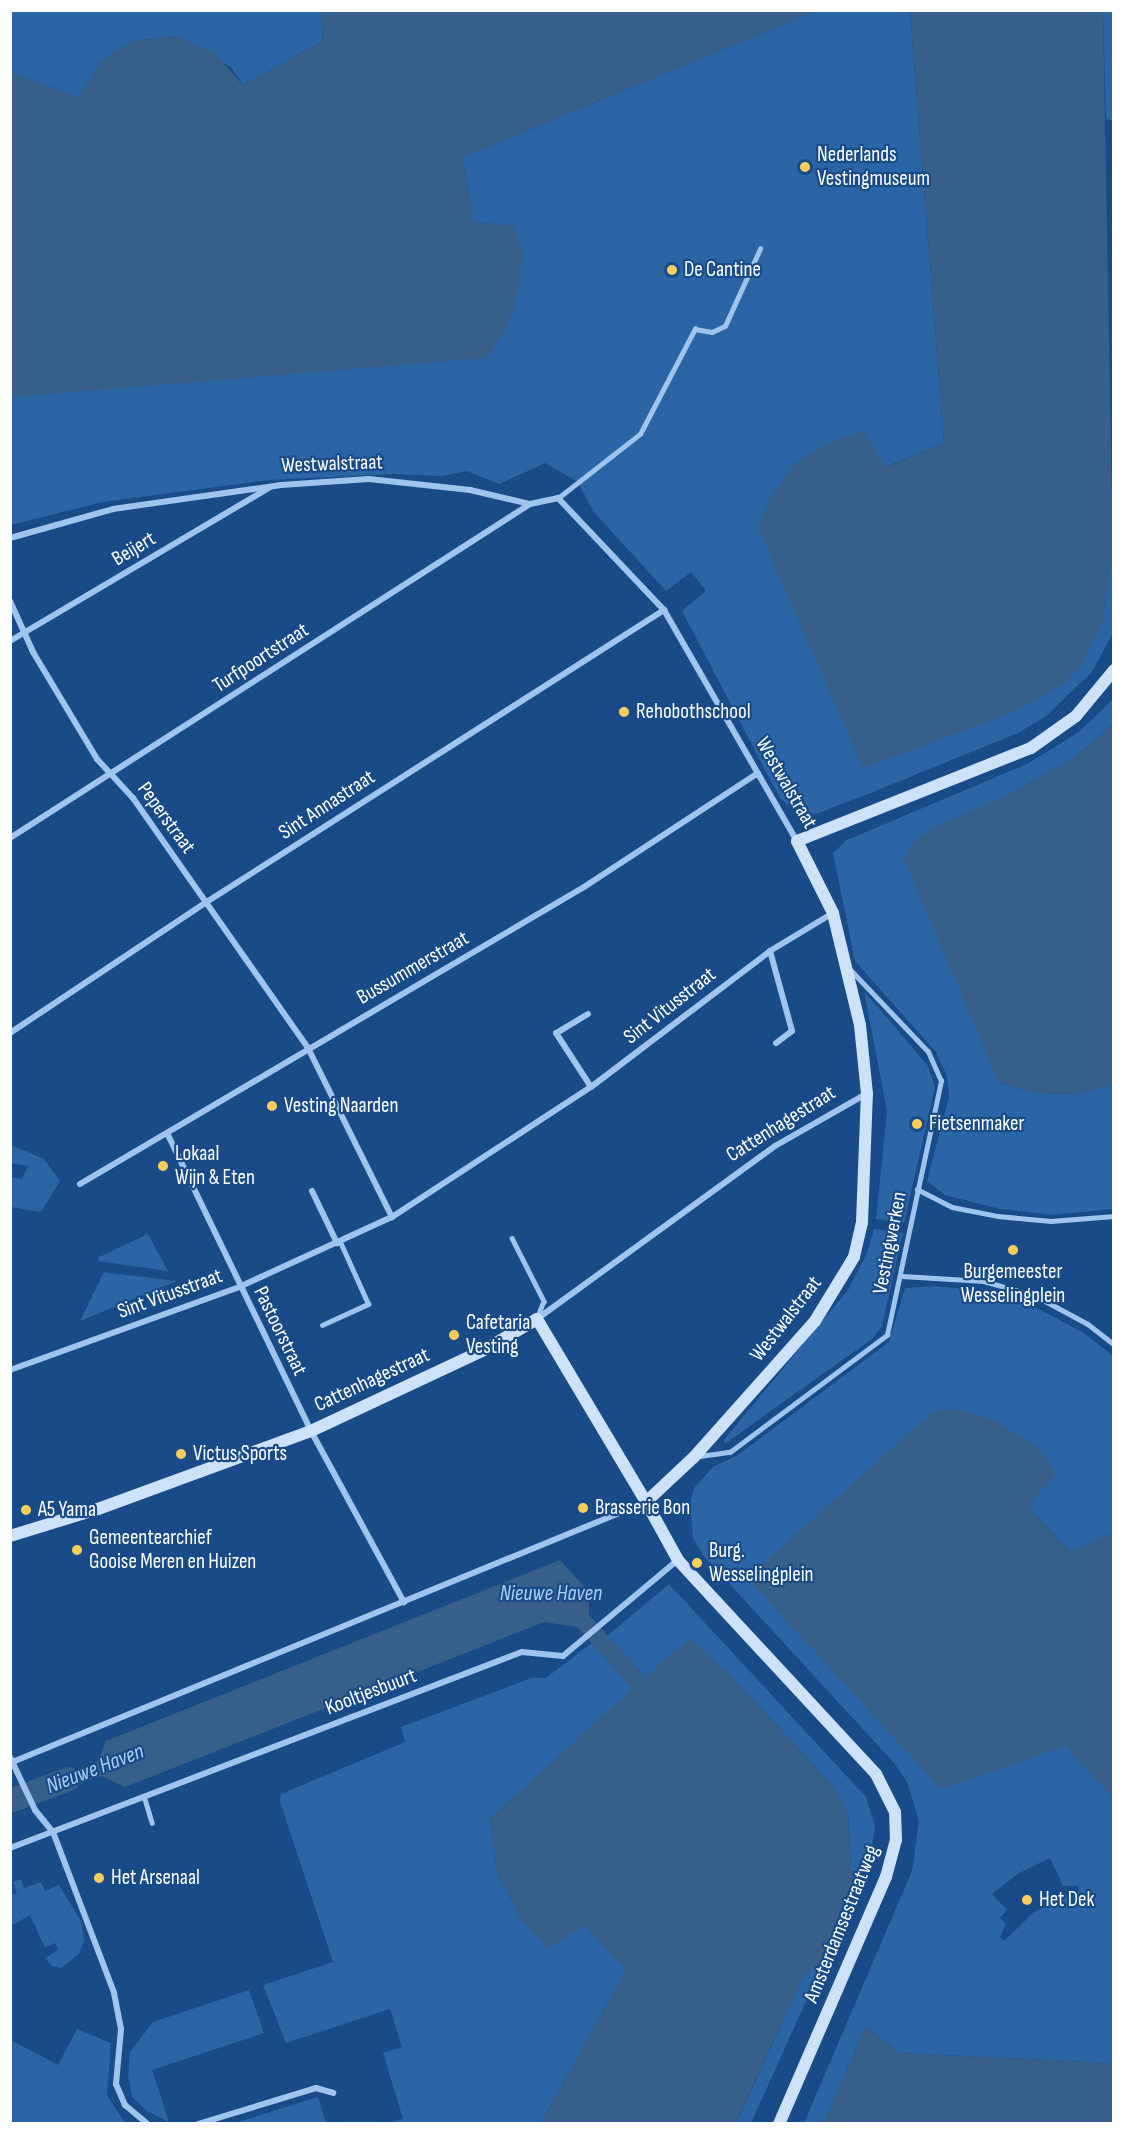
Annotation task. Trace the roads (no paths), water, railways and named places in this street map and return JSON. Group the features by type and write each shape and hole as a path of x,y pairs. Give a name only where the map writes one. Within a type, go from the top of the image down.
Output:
{"street":[{"name":"Westwalstraat","path":"10,538 112,509 273,485 369,479 470,490 530,504 558,498 664,610 797,841 833,913 843,963 860,1025 867,1094 862,1222 854,1257 815,1321 694,1457"},
{"name":"Beijert","path":"10,640 273,485"},
{"name":"Turfpoortstraat","path":"10,838 530,504"},
{"name":"Peperstraat","path":"10,601 33,652 97,759 112,774 308,1048 392,1217"},
{"name":"Sint Annastraat","path":"10,1033 206,903 664,610"},
{"path":"797,841 1031,748 1076,716 1113,670"},
{"name":"Bussummerstraat","path":"80,1184 168,1135 308,1048 584,887 758,773"},
{"name":"Sint Vitusstraat","path":"10,1370 240,1287 392,1217 591,1087 770,951 833,913"},
{"path":"770,951 792,1031 776,1043"},
{"path":"588,1014 556,1033 591,1087"},
{"name":"Cattenhagestraat","path":"10,1536 98,1509 310,1431 484,1350 537,1319 775,1146 867,1094"},
{"name":"Pastoorstraat","path":"168,1135 310,1431 404,1602"},
{"path":"312,1191 339,1243"},
{"path":"537,1319 678,1560"},
{"path":"148,2124 125,2105 116,2084 121,2029 114,1993 53,1832 31,1801 11,1761 646,1502 694,1457"},
{"name":"Kooltjesbuurt","path":"10,1848 522,1652 563,1656 678,1560"},
{"name":"Amsterdamsestraatweg","path":"678,1560 876,1774 895,1812 896,1840 886,1877 779,2124"},
{"path":"198,2124 316,2088 333,2093"}],"lane":[{"path":"558,498 640,434 695,329 712,332 725,326 760,249"},
{"name":"Vestingwerken","path":"694,1457 730,1452 887,1335 902,1276 917,1189 941,1081 928,1052 843,963"},
{"path":"917,1189 952,1207 998,1216 1051,1221 1113,1216"},
{"path":"512,1238 544,1301 537,1319"},
{"path":"322,1325 368,1304 339,1243"},
{"path":"902,1276 984,1281 1036,1296 1088,1324 1113,1344"},
{"path":"144,1796 152,1823"}],"water":[{"path":"321,10 816,11 463,157 473,222 514,226 523,255 515,306 502,336 486,358 11,397 11,73 79,97 100,63 116,50 134,41 175,36 214,52 243,85 323,41"},
{"path":"910,11 1103,11 1113,553 1103,620 1084,661 1065,683 1011,713 863,768 758,528 770,498 795,463 828,443 863,431 886,467 944,443"},
{"path":"1113,724 1113,1085 1076,1094 1037,1093 999,1083 904,859 910,845 933,828 1015,791 1073,759"},
{"path":"935,1410 965,1411 994,1420 1038,1448 1056,1473 1028,1507 1071,1552 1113,1533 1113,1797 1065,1746 941,1789 747,1578"},
{"path":"560,1560 589,1592 589,1615 645,1677 690,1638 735,1680 832,1785 848,1815 851,1870 859,1885 821,1968 815,1967 802,1979 736,2123 541,2123 626,1970 584,1925 548,1949 523,1922 497,1873 490,1819 632,1689 577,1627 544,1622 125,1787 101,1776 43,1797 38,1783 97,1762 106,1741"},
{"path":"866,2026 899,2053 1113,2063 1113,2123 824,2123"}],"waterway":[{"name":"Nieuwe Haven","path":"10,1801 69,1779"}],"place":[{"name":"Nederlands Vestingmuseum","path":"805,167"},
{"name":"De Cantine","path":"672,270"},
{"name":"Rehobothschool","path":"624,712"},
{"name":"Vesting Naarden","path":"272,1106"},
{"name":"Fietsenmaker","path":"917,1124"},
{"name":"Lokaal Wijn & Eten","path":"163,1166"},
{"name":"Burgemeester Wesselingplein","path":"1013,1250"},
{"name":"Cafetaria Vesting","path":"454,1335"},
{"name":"Victus Sports","path":"181,1454"},
{"name":"Brasserie Bon","path":"583,1508"},
{"name":"A5 Yama","path":"26,1510"},
{"name":"Gemeentearchief Gooise Meren en Huizen","path":"77,1550"},
{"name":"Burg. Wesselingplein","path":"697,1563"},
{"name":"Het Arsenaal","path":"99,1878"},
{"name":"Het Dek","path":"1027,1900"}]}
